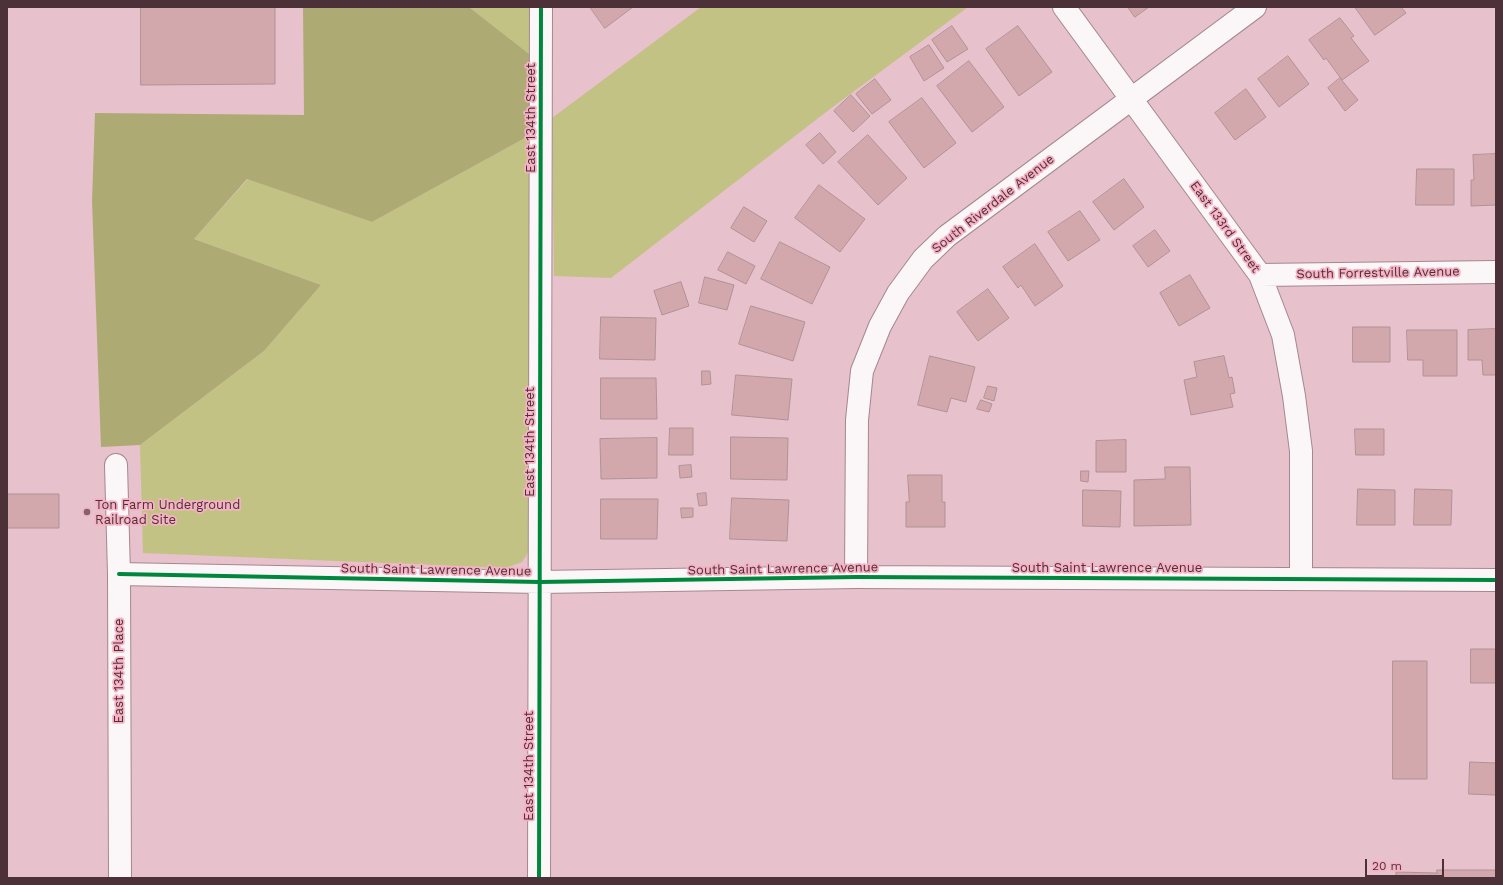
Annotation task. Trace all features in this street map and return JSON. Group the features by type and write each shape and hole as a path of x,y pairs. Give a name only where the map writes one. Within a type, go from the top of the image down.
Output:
{"street":[{"name":"East 134th Street","path":"539,878 541,7"},
{"name":"East 133rd Street","path":"1064,7 1260,275 1282,335 1294,396 1301,451 1300,578"},
{"name":"South Riverdale Avenue","path":"856,578 857,420 862,371 880,326 898,293 923,259 947,236 1255,7"},
{"name":"South Forrestville Avenue","path":"1260,275 1496,272"},
{"name":"East 134th Place","path":"116,465 119,574 120,878"},
{"name":"South Saint Lawrence Avenue","path":"119,574 540,582 856,578 1300,578 1496,580"}],"shaded area":[{"path":"303,7 469,7 533,57 534,133 372,222 247,179 194,239 321,285 264,351 140,445 101,447 92,201 95,113 304,115"},
{"path":"469,7 533,7 533,57"},
{"path":"701,7 968,7 830,109 611,278 554,276 552,118"},
{"path":"534,133 531,548 522,562 506,568 143,553 140,445 264,351 321,285 194,239 248,179 372,222"}],"building":[{"path":"141,7 275,7 275,84 141,85"},
{"path":"590,7 633,7 605,28"},
{"path":"1128,7 1149,7 1135,17"},
{"path":"1355,7 1401,7 1406,13 1375,35"},
{"path":"1340,18 1354,36 1351,38 1369,61 1342,80 1326,58 1324,60 1309,40"},
{"path":"952,26 968,49 947,62 932,40"},
{"path":"1018,26 1052,72 1019,96 986,49"},
{"path":"929,45 944,68 924,81 910,57"},
{"path":"1288,56 1309,84 1279,107 1258,79"},
{"path":"969,61 1004,107 972,132 937,86"},
{"path":"1340,78 1358,100 1345,111 1328,88"},
{"path":"875,79 891,100 872,114 856,94"},
{"path":"1246,89 1266,117 1235,140 1215,113"},
{"path":"851,95 870,116 853,132 834,111"},
{"path":"922,98 956,143 924,168 889,122"},
{"path":"820,133 836,152 823,164 806,145"},
{"path":"868,135 907,178 878,205 838,162"},
{"path":"1496,154 1496,205 1471,206 1471,180 1474,180 1473,155"},
{"path":"1417,169 1454,169 1454,205 1416,205"},
{"path":"1124,179 1144,207 1114,230 1093,202"},
{"path":"819,185 865,219 840,252 795,218"},
{"path":"744,207 767,221 754,242 731,228"},
{"path":"1080,211 1100,240 1068,261 1048,232"},
{"path":"1155,230 1170,251 1148,267 1133,246"},
{"path":"780,242 830,267 812,304 761,279"},
{"path":"1035,244 1063,286 1035,306 1021,285 1018,288 1003,267"},
{"path":"728,252 755,266 746,284 718,270"},
{"path":"1190,275 1210,308 1179,326 1160,293"},
{"path":"705,277 734,285 727,310 699,303"},
{"path":"681,282 689,306 662,315 654,291"},
{"path":"988,289 1009,318 978,341 957,312"},
{"path":"751,306 805,322 793,361 739,344"},
{"path":"601,317 656,318 655,360 600,359"},
{"path":"1353,327 1390,327 1390,362 1353,362"},
{"path":"1496,329 1496,375 1483,375 1482,360 1468,360 1468,330"},
{"path":"1407,330 1457,330 1457,376 1423,376 1423,360 1408,360"},
{"path":"930,356 975,367 966,402 951,398 947,412 918,405"},
{"path":"1224,356 1229,378 1232,377 1235,393 1230,394 1233,407 1191,415 1184,380 1197,377 1194,362"},
{"path":"702,371 710,371 711,384 702,385"},
{"path":"736,375 792,379 788,420 732,415"},
{"path":"601,378 656,378 657,419 601,419"},
{"path":"988,386 997,388 994,401 984,398"},
{"path":"981,400 992,404 989,412 977,409"},
{"path":"670,428 693,428 693,455 669,455"},
{"path":"1355,429 1384,429 1384,455 1356,455"},
{"path":"731,437 788,438 787,480 731,479"},
{"path":"657,438 657,478 601,479 600,439"},
{"path":"1126,440 1126,472 1096,472 1096,441"},
{"path":"691,465 692,477 680,478 679,466"},
{"path":"1165,467 1190,467 1191,525 1134,526 1134,480 1165,479"},
{"path":"1081,471 1089,471 1088,482 1081,481"},
{"path":"908,475 942,475 942,502 945,502 945,527 906,527 906,502 909,502"},
{"path":"1358,489 1395,490 1395,525 1357,525"},
{"path":"1415,489 1452,490 1451,525 1414,525"},
{"path":"1083,490 1121,491 1120,527 1083,526"},
{"path":"706,493 707,505 699,506 697,494"},
{"path":"7,494 59,494 59,528 7,528"},
{"path":"732,498 789,500 787,541 730,539"},
{"path":"601,499 658,499 657,539 601,539"},
{"path":"681,508 693,508 693,517 682,518"},
{"path":"1471,649 1496,649 1496,683 1471,683"},
{"path":"1393,661 1427,661 1427,779 1393,779"},
{"path":"1470,762 1496,763 1496,795 1469,794"},
{"path":"1437,870 1496,870 1496,878 1396,878 1396,872 1437,873"}],"cycle path":[{"path":"539,878 541,7"},
{"path":"119,574 540,582 856,577 1496,580"}],"place":[{"name":"Ton Farm Underground Railroad Site","path":"87,512"}]}
